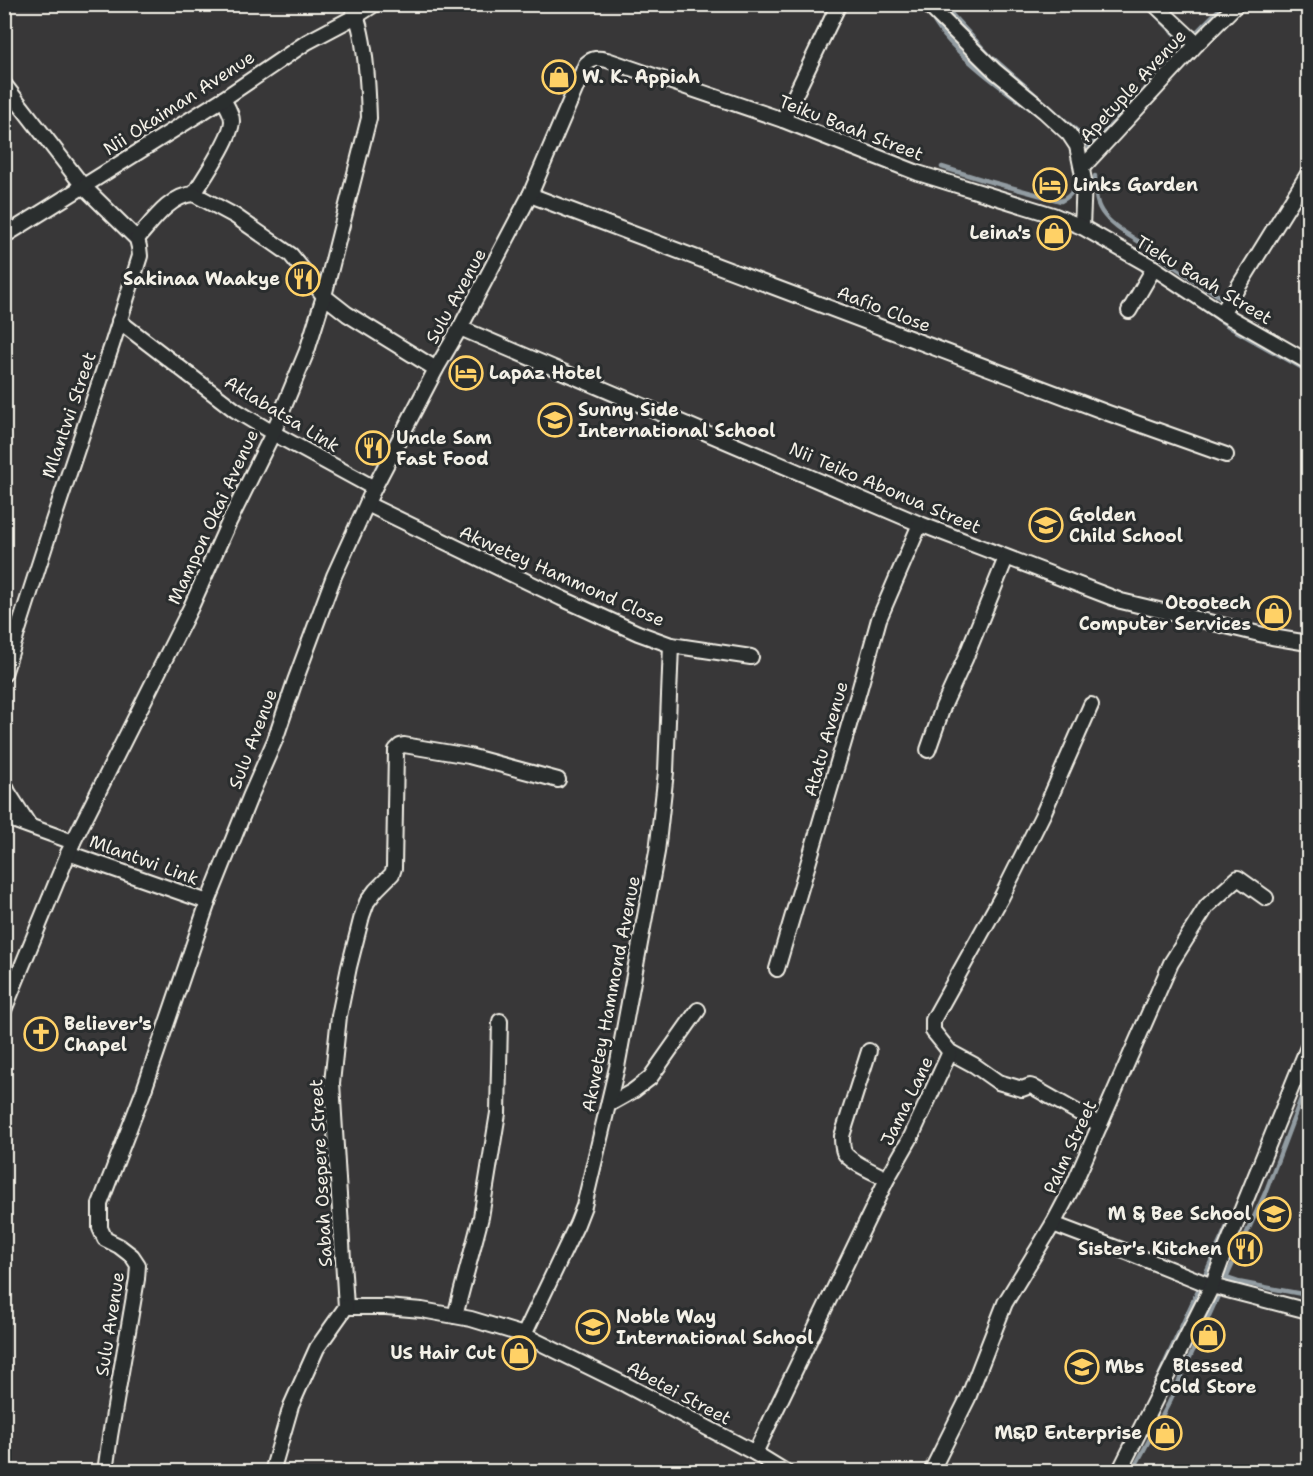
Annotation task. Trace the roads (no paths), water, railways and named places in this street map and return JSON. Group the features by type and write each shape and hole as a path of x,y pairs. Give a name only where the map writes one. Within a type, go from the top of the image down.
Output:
{"street":[{"name":"Nii Okaiman Avenue","path":"4,236 223,99 354,10 375,4"},
{"path":"783,120 839,4"},
{"path":"927,4 995,71 1069,134 1077,146 1084,180 1082,227"},
{"path":"1154,4 1197,44"},
{"name":"Apetuple Avenue","path":"1082,168 1237,4"},
{"name":"Mampon Okai Avenue","path":"4,1010 70,848 191,607 229,522 273,433 307,351 324,297 369,118 367,79 354,10"},
{"name":"Sulu Avenue","path":"105,1472 138,1265 132,1256 105,1239 100,1228 100,1204 147,1080 207,902 275,740 334,576 374,488 530,195 582,71 592,59 607,60"},
{"name":"Teiku Baah Street","path":"607,60 783,120 918,173 1053,215 1082,227"},
{"path":"4,84 83,186 137,239 162,211 178,198 194,194 235,216 291,255 324,297 347,314 436,369"},
{"path":"194,194 227,138 232,123 231,115 223,99"},
{"path":"1222,313 1308,174"},
{"name":"Aafio Close","path":"530,195 1108,413 1226,455"},
{"name":"Tieku Baah Street","path":"1082,227 1154,268 1222,313 1308,363"},
{"name":"Mlantwi Street","path":"4,674 140,256 137,239"},
{"path":"1129,311 1154,268"},
{"name":"Aklabatsa Link","path":"119,321 235,410 374,488"},
{"name":"Nii Teiko Abonua Street","path":"460,328 920,524 1121,601 1308,644"},
{"name":"Akwetey Hammond Close","path":"367,504 638,633 671,645 751,657"},
{"name":"Atatu Avenue","path":"777,969 879,619 920,524"},
{"path":"928,750 943,707 1006,558"},
{"name":"Akwetey Hammond Avenue","path":"524,1335 578,1224 617,1067 657,852 666,772 671,645"},
{"name":"Jama Lane","path":"755,1453 887,1179 911,1137 950,1052 933,1031 933,1020 1002,896 1038,824 1091,705"},
{"name":"Sabah Osepere Street","path":"346,1308 332,1083 339,1016 362,916 367,902 392,874 394,868 396,750 400,746 407,745 469,756 558,780"},
{"path":"4,783 28,825"},
{"name":"Mlantwi Link","path":"4,817 28,825 70,848 207,902"},
{"name":"Palm Street","path":"931,1472 968,1398 1005,1303 1053,1224 1073,1186 1171,963 1207,906 1238,878 1266,898"},
{"path":"608,1105 650,1078 698,1011"},
{"path":"455,1316 481,1217 498,1113 500,1021"},
{"path":"1119,1472 1212,1286 1308,1047"},
{"path":"869,1051 842,1136 842,1145 844,1153 849,1158 887,1179"},
{"path":"950,1052 998,1082 1022,1089 1033,1087 1100,1125"},
{"path":"1053,1224 1212,1286 1308,1311"},
{"name":"Abetei Street","path":"346,1308 386,1307 422,1310 471,1319 524,1335 626,1385 755,1453 786,1472"},
{"path":"272,1472 291,1406 317,1348 346,1308"}],"waterway":[{"path":"942,4 990,56"},
{"path":"1089,147 1225,4"},
{"path":"1155,14 1185,45"},
{"path":"930,15 943,34 964,57 1040,116"},
{"path":"994,59 1084,137 1090,149"},
{"path":"942,167 1061,201 1073,189 1076,171"},
{"path":"1095,176 1098,204 1110,221 1222,298"},
{"path":"1205,310 1231,328 1308,371"},
{"path":"1302,1047 1308,1030"},
{"path":"1132,1472 1169,1403 1266,1191 1308,1080"},
{"path":"1150,1396 1233,1213"},
{"path":"1226,1278 1302,1294"}],"place":[{"name":"W. K. Appiah","path":"559,77"},
{"name":"Links Garden","path":"1050,185"},
{"name":"Leina's","path":"1054,233"},
{"name":"Sakinaa Waakye","path":"303,279"},
{"name":"Lapaz Hotel","path":"466,373"},
{"name":"Sunny Side International School","path":"555,420"},
{"name":"Uncle Sam Fast Food","path":"373,448"},
{"name":"Golden Child School","path":"1046,525"},
{"name":"Otootech Computer Services","path":"1274,613"},
{"name":"Believer's Chapel","path":"41,1034"},
{"name":"M & Bee School","path":"1274,1214"},
{"name":"Sister's Kitchen","path":"1245,1249"},
{"name":"Noble Way International School","path":"593,1327"},
{"name":"Blessed Cold Store","path":"1208,1335"},
{"name":"US Hair Cut","path":"519,1353"},
{"name":"Mbs","path":"1082,1367"},
{"name":"M&D Enterprise","path":"1165,1433"}]}
